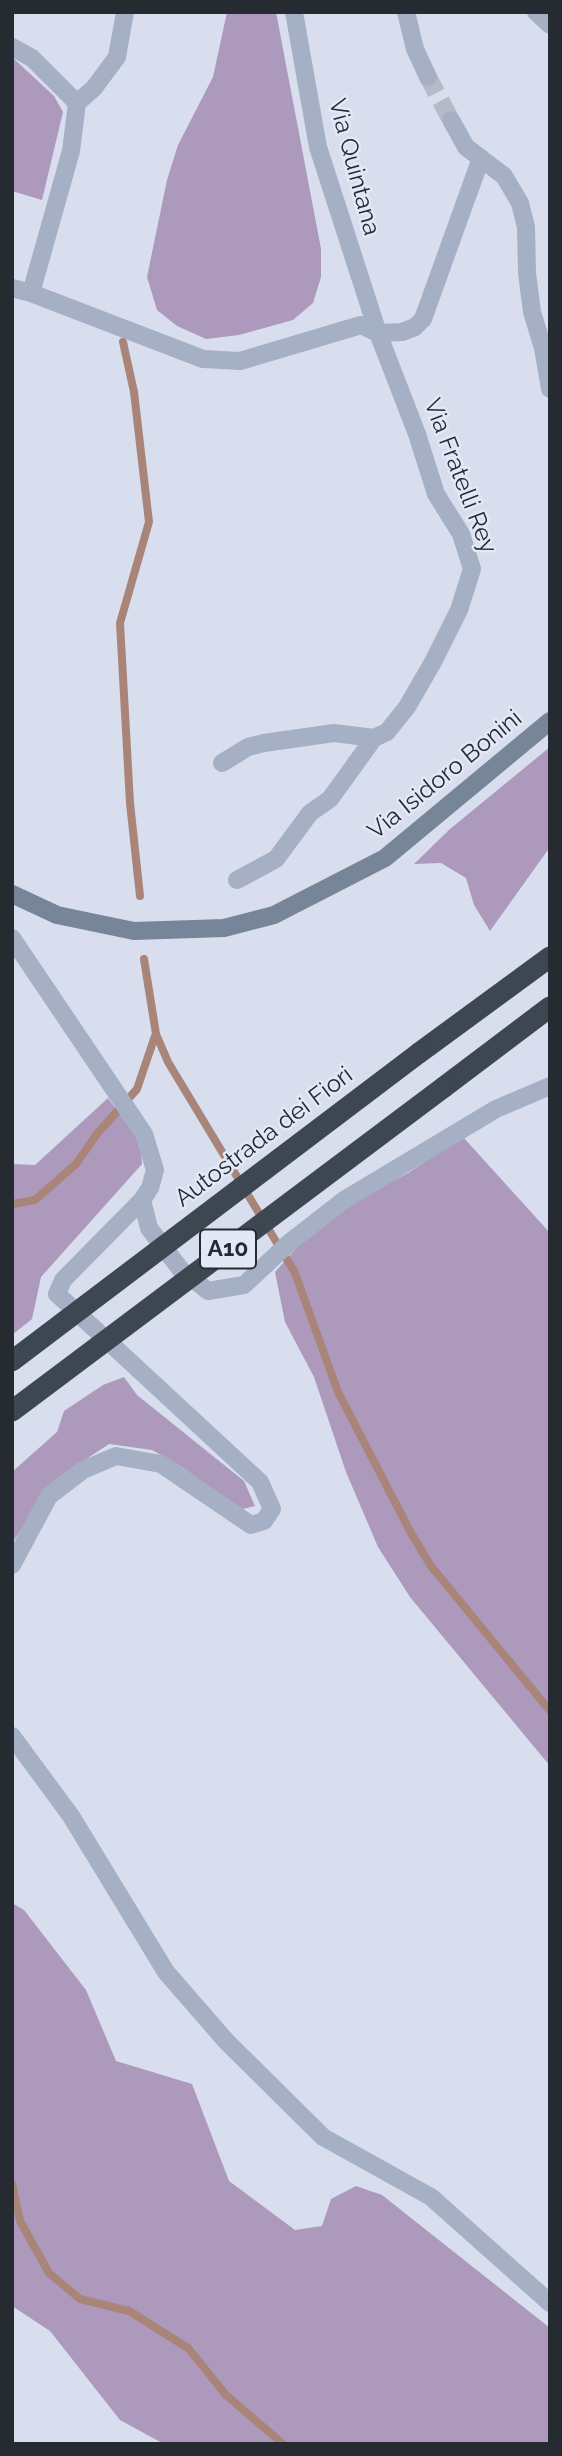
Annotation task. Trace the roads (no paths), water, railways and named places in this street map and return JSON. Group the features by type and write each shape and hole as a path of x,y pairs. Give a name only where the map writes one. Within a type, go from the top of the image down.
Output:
{"highway":[{"name":"Autostrada dei Fiori","path":"12,1362 550,957"},
{"name":"A10","path":"12,1411 550,1007"}],"street":[{"path":"31,293 71,151 77,103 94,88 117,57 125,12"},
{"name":"Via Quintana","path":"294,12 318,147 379,333"},
{"path":"406,12 415,49 428,77"},
{"path":"536,12 550,25"},
{"path":"12,47 32,58 77,103"},
{"path":"451,120 466,147 504,176 520,203 526,227 530,300 550,388"},
{"path":"12,288 203,359 240,361 361,325 379,333 402,332 415,327 423,319 481,158"},
{"name":"Via Fratelli Rey","path":"237,880 276,859 310,813 330,799 374,738 387,732 407,707 459,610 472,569 461,534 436,494 418,435 379,333"},
{"name":"Via Isidoro Bonini","path":"12,894 57,915 134,931 224,928 274,915 385,858 550,721"},
{"path":"222,763 248,747 264,743 334,733 374,738"},
{"path":"12,938 144,1133 155,1170 150,1188 142,1200 63,1280 57,1294 260,1482 272,1508 264,1521 251,1525 161,1464 116,1456 83,1470 49,1496 12,1565"},
{"path":"142,1200 149,1228 181,1270 208,1291 244,1285 290,1242 344,1200 496,1109 550,1086"},
{"path":"12,1736 71,1816 166,1972 226,2041 323,2137 431,2196 550,2304"}],"waterway":[{"path":"123,342 134,392 149,522 120,623 130,803 140,896"},
{"path":"144,959 156,1034 168,1062 295,1273 338,1392 411,1533 431,1566 550,1711"},
{"path":"12,1204 35,1200 76,1164 97,1134 137,1089 155,1036"},
{"path":"12,2184 20,2221 49,2273 80,2299 129,2311 188,2348 226,2395 283,2444"}],"tunnel":[{"path":"428,77 451,120"}]}
